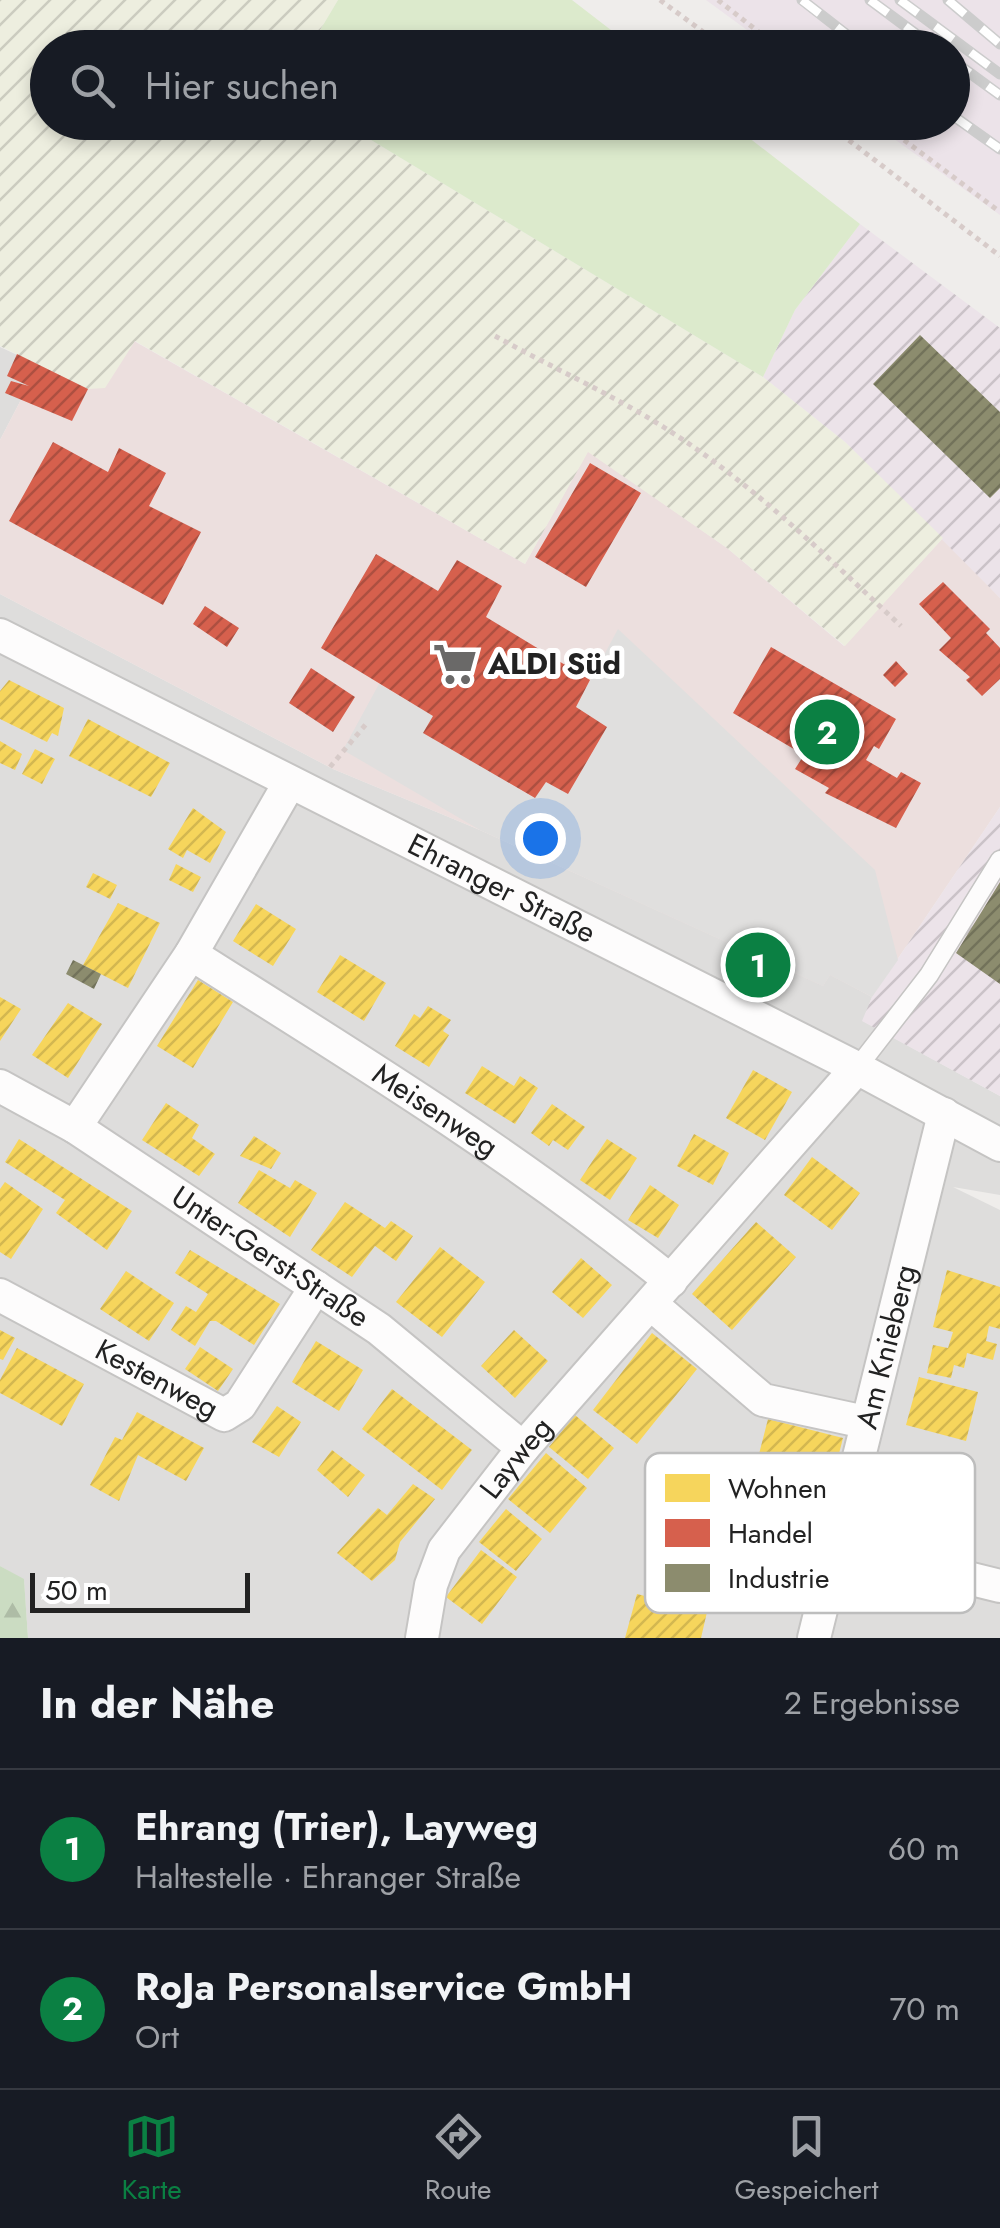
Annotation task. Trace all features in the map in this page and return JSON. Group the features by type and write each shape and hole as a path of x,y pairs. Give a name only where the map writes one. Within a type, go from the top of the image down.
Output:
{"street":[{"name":"Ehranger Straße","path":"0,635 858,1068 1000,1145"},
{"path":"75,1127 299,787"},
{"name":"Meisenweg","path":"191,954 530,1172 661,1292"},
{"name":"Layweg","path":"422,1638 431,1585 444,1550 523,1448 858,1068"},
{"name":"Unter-Gerst-Straße","path":"0,1086 75,1127 379,1328 523,1448"},
{"name":"Am Knieberg","path":"857,1453 944,1114"},
{"name":"Kestenweg","path":"0,1296 224,1415 240,1405 316,1286"},
{"path":"661,1292 763,1400 865,1422"},
{"path":"975,1580 1000,1586"},
{"name":"Am Knieberg","path":"814,1638 819,1613"}],"lane":[{"path":"858,1068 929,975 1000,860"}],"path":[{"path":"660,0 700,30"},
{"path":"718,0 756,30"},
{"path":"849,140 1000,256"},
{"path":"904,140 1000,212"},
{"path":"495,336 664,428 696,450 804,535 901,626"},
{"path":"299,787 367,723"}],"shaded area":[{"path":"0,0 338,0 320,30 30,30 30,140 371,140 763,377 845,442 943,538 845,646 727,548 588,452 525,564 135,341 105,388 88,389 0,346"},
{"path":"706,0 1000,0 1000,215 896,140 970,140 970,30 747,30"},
{"path":"860,224 1000,328 1000,598 845,442 763,377 795,310"},
{"path":"134,341 525,564 588,451 727,548 844,646 943,538 1000,598 1000,807 872,997 830,975 823,986 480,830 333,769 0,594 0,440 39,365"},
{"path":"0,347 39,365 0,440"},
{"path":"0,594 333,769 480,830 823,985 830,974 872,997 863,1021 1000,1096 1000,1195 953,1187 1000,1210 1000,1638 28,1638 24,1580 0,1566"},
{"path":"618,629 875,870 898,960 872,997 830,975 823,986 480,830 343,750 379,684 433,716 424,733 534,798 546,782 568,794 607,727 576,707"},
{"path":"1000,807 1000,1096 862,1021 872,997"}],"green space":[{"path":"338,0 572,0 611,30 320,30"},
{"path":"371,140 752,140 860,224 795,310 763,377"},
{"path":"0,1566 24,1579 28,1638 0,1638"}],"building: Wohnen":[{"path":"9,680 64,708 58,736 52,733 47,742 0,719 0,691"},
{"path":"88,719 170,763 151,797 69,756"},
{"path":"0,741 22,754 15,770 0,763"},
{"path":"35,749 55,759 42,784 22,774"},
{"path":"193,808 226,832 210,863 187,850 183,858 168,849"},
{"path":"176,864 201,877 193,892 169,880"},
{"path":"93,873 117,885 110,899 86,887"},
{"path":"118,903 160,923 128,988 83,965"},
{"path":"256,904 296,929 273,966 233,941"},
{"path":"340,955 386,983 364,1021 317,992"},
{"path":"198,980 233,1002 193,1068 157,1046"},
{"path":"0,997 21,1009 0,1041"},
{"path":"68,1003 102,1024 68,1078 32,1055"},
{"path":"428,1006 451,1020 443,1031 449,1035 429,1067 395,1046 414,1014 420,1018"},
{"path":"482,1066 514,1086 520,1076 538,1088 515,1124 465,1093"},
{"path":"753,1070 792,1092 765,1140 726,1118"},
{"path":"166,1103 199,1125 192,1138 215,1154 199,1176 142,1140"},
{"path":"552,1104 585,1127 568,1150 553,1140 549,1146 531,1133"},
{"path":"694,1134 729,1153 713,1185 677,1166"},
{"path":"254,1136 281,1153 271,1169 240,1156"},
{"path":"19,1139 132,1211 107,1250 56,1213 65,1200 5,1162"},
{"path":"607,1139 637,1158 610,1200 580,1180"},
{"path":"812,1157 860,1193 832,1230 784,1195"},
{"path":"259,1170 290,1188 295,1180 317,1193 290,1237 238,1203"},
{"path":"5,1182 43,1209 11,1259 0,1252 0,1189"},
{"path":"650,1185 679,1205 658,1238 628,1220"},
{"path":"345,1202 385,1228 391,1221 413,1236 396,1261 375,1246 352,1277 311,1250"},
{"path":"756,1222 796,1257 732,1330 692,1294"},
{"path":"440,1247 485,1282 442,1337 396,1302"},
{"path":"190,1250 280,1304 254,1345 216,1321 210,1321 195,1346 171,1330 186,1306 196,1312 208,1294 175,1273"},
{"path":"581,1258 612,1285 583,1318 552,1292"},
{"path":"947,1270 1000,1287 1000,1329 989,1326 986,1341 997,1344 993,1360 967,1353 964,1368 954,1365 951,1378 927,1373 933,1345 948,1348 953,1332 933,1327"},
{"path":"126,1271 174,1303 149,1341 100,1309"},
{"path":"0,1330 15,1338 3,1360 0,1359"},
{"path":"514,1330 548,1361 515,1398 481,1366"},
{"path":"652,1333 697,1369 637,1444 593,1410"},
{"path":"316,1341 363,1370 339,1411 292,1382"},
{"path":"200,1347 233,1369 218,1391 185,1369"},
{"path":"17,1348 84,1384 62,1426 0,1393 0,1380"},
{"path":"919,1377 978,1392 966,1441 906,1425"},
{"path":"392,1389 472,1450 442,1490 362,1429"},
{"path":"277,1406 301,1422 279,1457 252,1442"},
{"path":"137,1412 204,1448 186,1481 138,1455 119,1501 90,1485 115,1437 122,1440"},
{"path":"575,1415 614,1448 588,1479 549,1447"},
{"path":"768,1419 843,1438 839,1453 759,1453"},
{"path":"332,1450 365,1475 348,1497 317,1470"},
{"path":"546,1453 587,1488 550,1533 508,1499"},
{"path":"413,1484 435,1499 400,1542 395,1560 372,1581 337,1553 378,1508 387,1515"},
{"path":"506,1509 542,1539 516,1571 479,1542"},
{"path":"481,1550 517,1577 482,1624 446,1597"},
{"path":"637,1594 645,1596 645,1613 707,1613 701,1638 625,1638"}],"building: Handel":[{"path":"17,354 88,389 72,421 5,393 11,381 29,386 7,376"},
{"path":"53,442 108,472 119,448 166,473 149,506 201,532 163,605 9,521"},
{"path":"590,463 641,493 586,587 535,557"},
{"name":"ALDI Süd","path":"376,554 438,591 457,560 502,586 486,617 590,680 576,707 607,727 568,794 546,782 535,798 423,733 433,716 321,648"},
{"path":"943,582 990,629 986,633 1000,648 1000,679 982,696 966,680 970,677 939,650 951,638 919,604"},
{"path":"205,606 239,628 227,647 193,624"},
{"path":"771,647 896,719 879,749 874,746 866,760 897,778 901,772 921,783 896,828 825,793 829,788 795,769 804,755 733,713"},
{"path":"896,661 908,674 895,687 883,675"},
{"path":"311,668 355,697 333,732 289,703"}],"building: Industrie":[{"path":"920,335 1000,412 1000,488 990,498 873,384"},
{"path":"1000,882 1000,984 956,953"},
{"path":"73,960 101,974 94,989 66,974"}],"railway":[{"path":"802,0 841,30"},
{"path":"870,0 911,30"},
{"path":"900,0 941,30"},
{"path":"948,0 1000,44"},
{"path":"970,52 1000,74"},
{"path":"970,73 1000,95"},
{"path":"970,128 1000,149"}],"place":[{"name":"ALDI Süd","path":"455,664"},
{"name":"RoJa Personalservice GmbH","path":"827,732"},
{"name":"Ehrang (Trier), Layweg","path":"758,965"}]}
